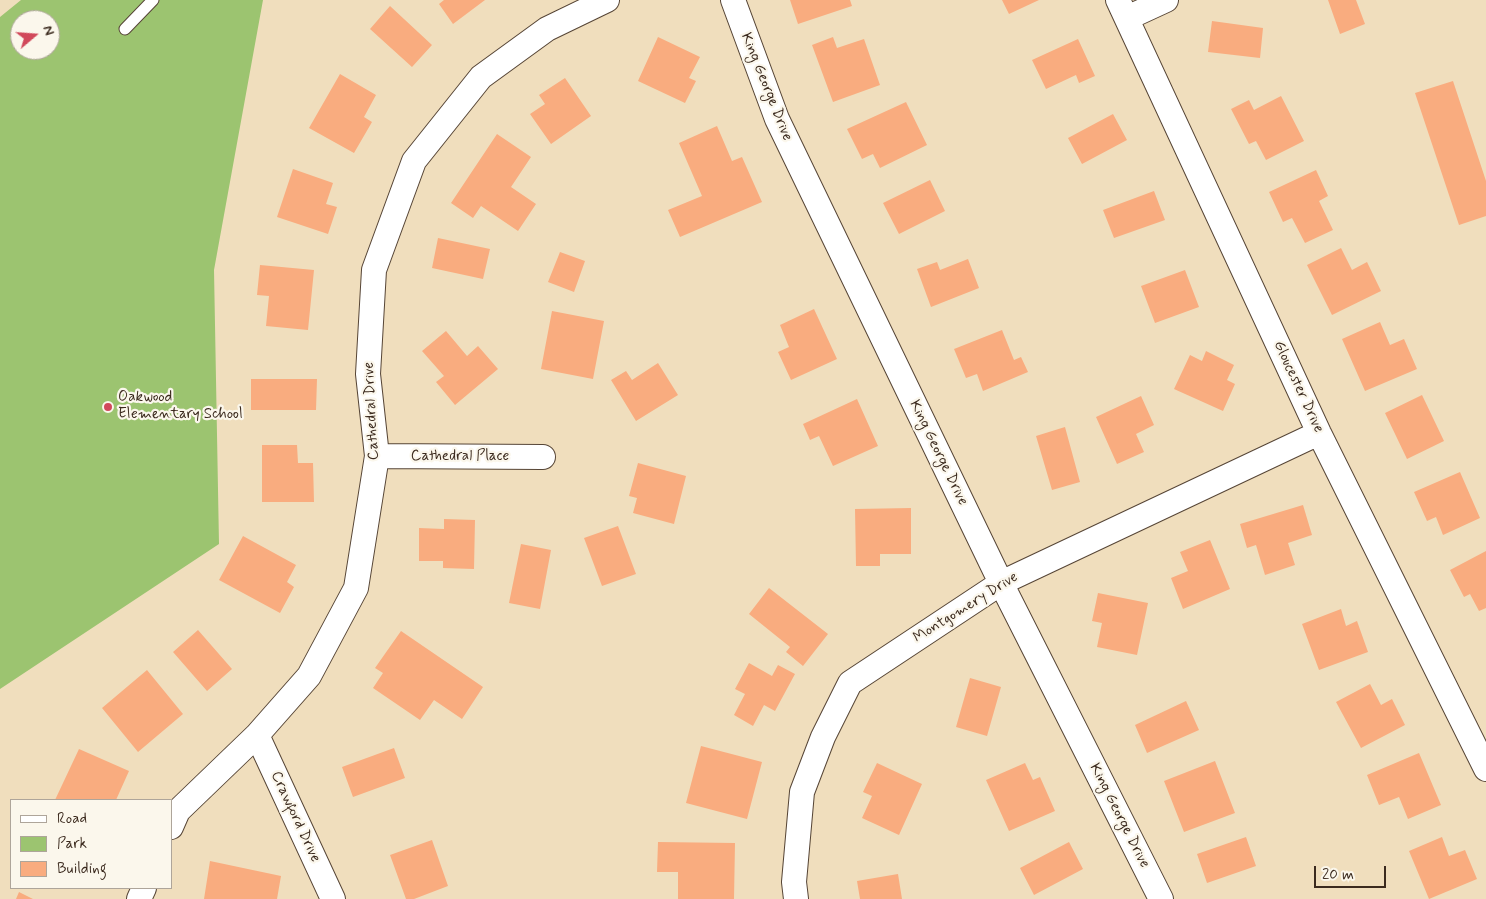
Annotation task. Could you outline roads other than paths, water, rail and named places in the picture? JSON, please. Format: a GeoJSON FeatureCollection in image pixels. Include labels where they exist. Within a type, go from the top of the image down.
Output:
{"type":"FeatureCollection","features":[{"type":"Feature","properties":{"kind":"street","name":"Cathedral Drive"},"geometry":{"type":"LineString","coordinates":[[172,825],[178,811],[257,736],[308,676],[356,588],[377,456],[368,374],[374,270],[414,161],[481,76],[547,28],[607,0]]}},
{"type":"Feature","properties":{"kind":"street","name":"King George Drive"},"geometry":{"type":"LineString","coordinates":[[733,0],[777,119],[1001,583],[1161,899]]}},
{"type":"Feature","properties":{"kind":"street"},"geometry":{"type":"LineString","coordinates":[[1123,9],[1166,0]]}},
{"type":"Feature","properties":{"kind":"street","name":"Gloucester Drive"},"geometry":{"type":"LineString","coordinates":[[1123,9],[1319,433],[1486,769]]}},
{"type":"Feature","properties":{"kind":"street","name":"Montgomery Drive"},"geometry":{"type":"LineString","coordinates":[[796,899],[794,882],[802,792],[823,737],[850,684],[1001,583],[1319,433]]}},
{"type":"Feature","properties":{"kind":"street","name":"Cathedral Place"},"geometry":{"type":"LineString","coordinates":[[377,456],[543,457]]}},
{"type":"Feature","properties":{"kind":"street","name":"Crawford Drive"},"geometry":{"type":"LineString","coordinates":[[257,736],[333,899]]}},
{"type":"Feature","properties":{"kind":"lane"},"geometry":{"type":"LineString","coordinates":[[126,29],[153,0]]}},
{"type":"Feature","properties":{"kind":"place","name":"Oakwood Elementary School"},"geometry":{"type":"Point","coordinates":[108,407]}}]}
